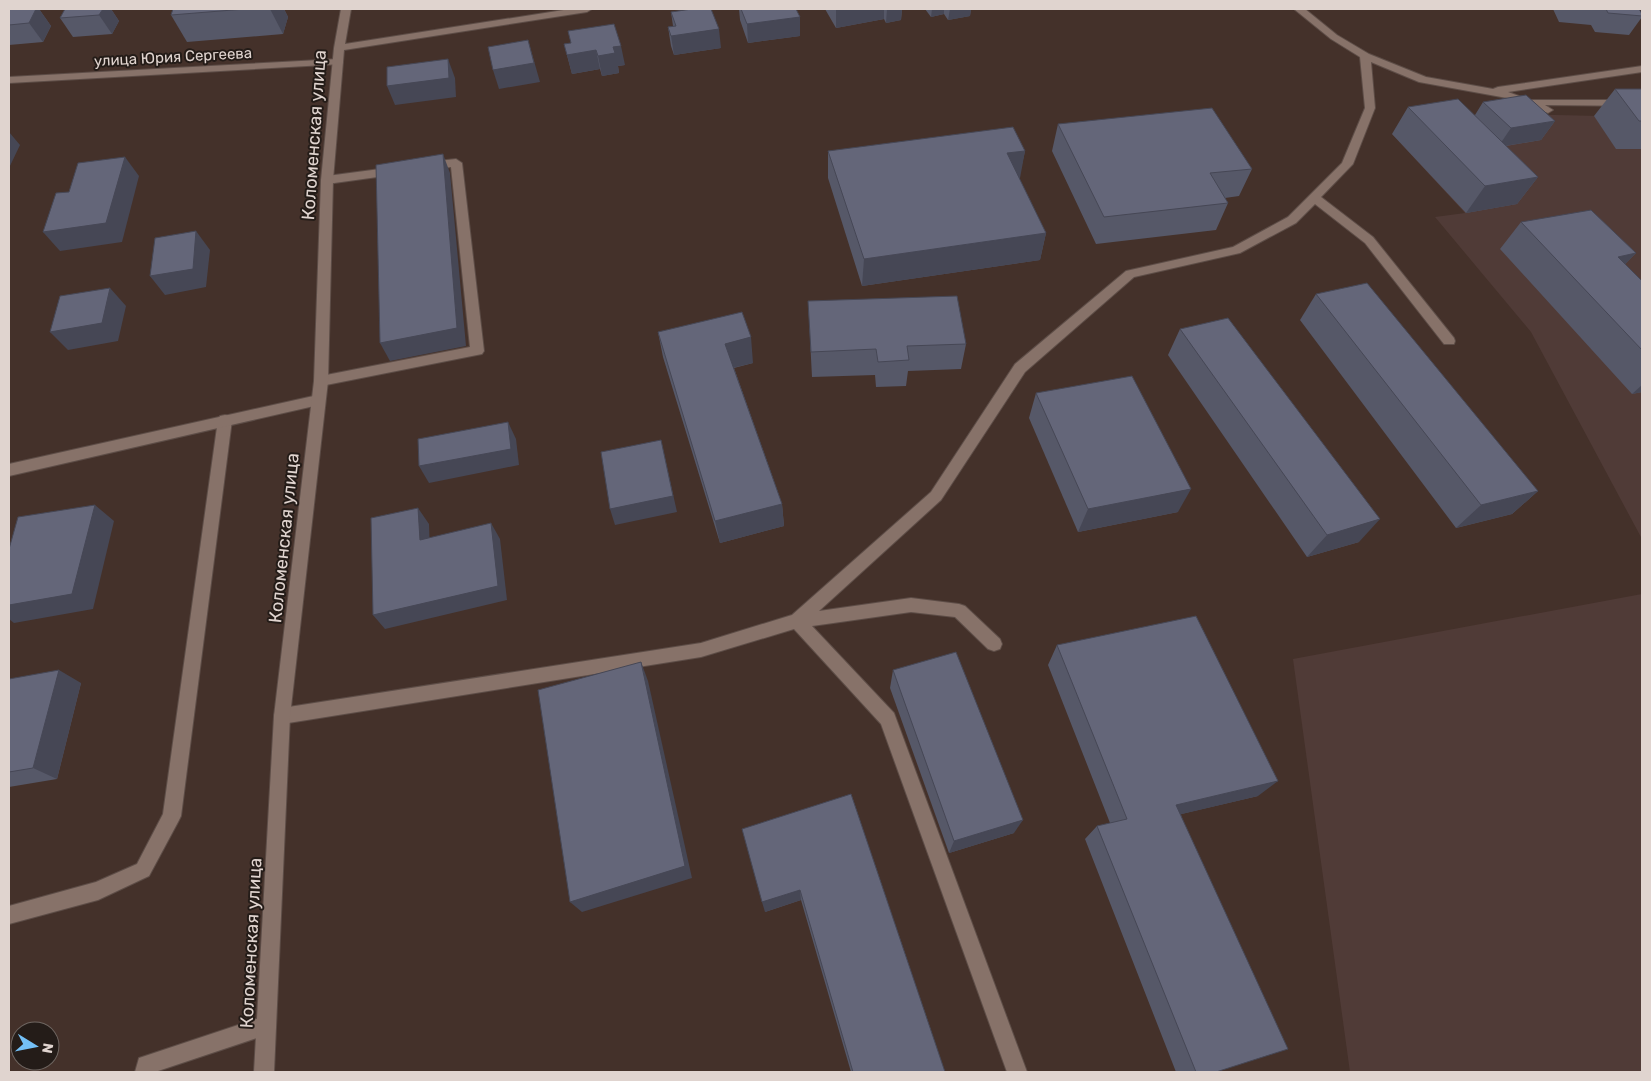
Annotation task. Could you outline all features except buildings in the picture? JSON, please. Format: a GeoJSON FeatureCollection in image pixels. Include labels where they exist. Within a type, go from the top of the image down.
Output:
{"type":"FeatureCollection","features":[{"type":"Feature","properties":{"kind":"street","name":"Коломенская улица"},"geometry":{"type":"LineString","coordinates":[[264,1072],[282,716],[321,381],[327,180],[339,55],[346,9]]}},
{"type":"Feature","properties":{"kind":"street","name":"улица Юрия Сергеева"},"geometry":{"type":"LineString","coordinates":[[9,80],[339,55],[587,9]]}},
{"type":"Feature","properties":{"kind":"street"},"geometry":{"type":"LineString","coordinates":[[1299,9],[1334,37],[1365,56],[1423,80],[1486,91],[1529,102],[1548,110]]}},
{"type":"Feature","properties":{"kind":"street"},"geometry":{"type":"LineString","coordinates":[[797,621],[936,496],[1020,368],[1130,274],[1236,250],[1292,220],[1347,164],[1370,108],[1365,56]]}},
{"type":"Feature","properties":{"kind":"street"},"geometry":{"type":"LineString","coordinates":[[1486,91],[1642,69]]}},
{"type":"Feature","properties":{"kind":"street"},"geometry":{"type":"LineString","coordinates":[[1529,102],[1642,103]]}},
{"type":"Feature","properties":{"kind":"street"},"geometry":{"type":"LineString","coordinates":[[321,381],[477,351],[456,162],[327,180]]}},
{"type":"Feature","properties":{"kind":"street"},"geometry":{"type":"LineString","coordinates":[[1314,197],[1369,240],[1449,341]]}},
{"type":"Feature","properties":{"kind":"street"},"geometry":{"type":"LineString","coordinates":[[9,470],[318,400]]}},
{"type":"Feature","properties":{"kind":"street"},"geometry":{"type":"LineString","coordinates":[[9,915],[98,891],[143,870],[172,816],[224,420]]}},
{"type":"Feature","properties":{"kind":"street"},"geometry":{"type":"LineString","coordinates":[[282,716],[701,650],[797,621],[911,605],[959,612],[994,644]]}},
{"type":"Feature","properties":{"kind":"street"},"geometry":{"type":"LineString","coordinates":[[797,621],[888,719],[1017,1072]]}},
{"type":"Feature","properties":{"kind":"street"},"geometry":{"type":"LineString","coordinates":[[145,1072],[146,1065],[265,1026]]}},
{"type":"Feature","properties":{"kind":"shaded area"},"geometry":{"type":"Polygon","coordinates":[[[1513,114],[1642,117],[1642,539],[1531,332],[1435,217],[1465,213],[1392,134],[1513,114]]]}},
{"type":"Feature","properties":{"kind":"shaded area"},"geometry":{"type":"Polygon","coordinates":[[[1642,594],[1642,1072],[1350,1072],[1293,659],[1642,594]]]}}]}
